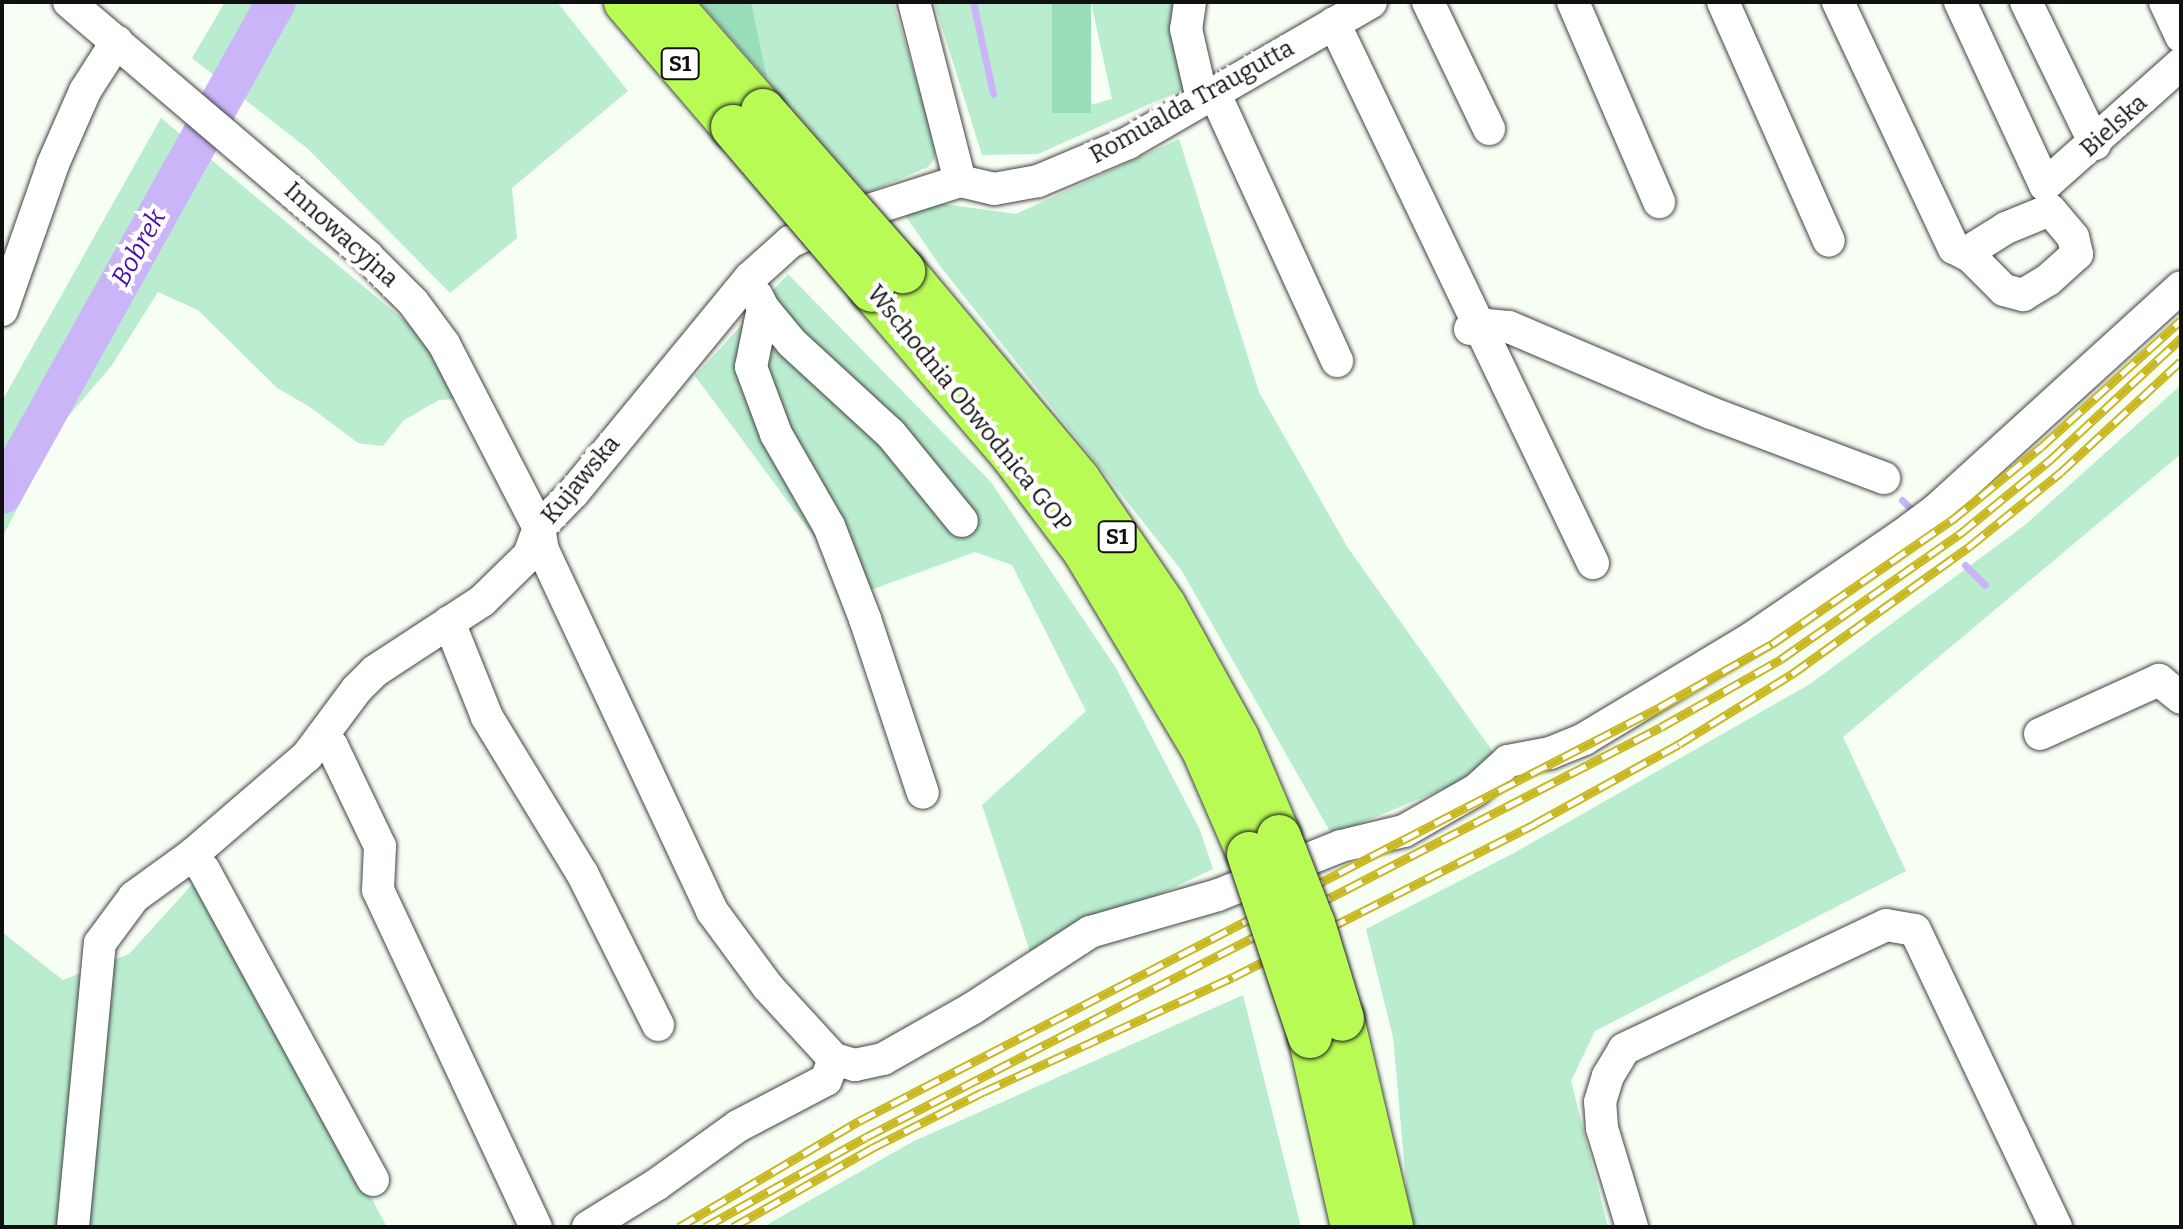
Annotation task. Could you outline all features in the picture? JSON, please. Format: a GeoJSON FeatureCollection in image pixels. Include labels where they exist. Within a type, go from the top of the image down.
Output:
{"type":"FeatureCollection","features":[{"type":"Feature","properties":{"kind":"highway","name":"Wschodnia Obwodnica GOP"},"geometry":{"type":"LineString","coordinates":[[626,2],[748,119],[887,281],[1085,551],[1264,846],[1391,1227]]}},
{"type":"Feature","properties":{"kind":"highway","name":"Wschodnia Obwodnica GOP"},"geometry":{"type":"LineString","coordinates":[[668,2],[748,119]]}},
{"type":"Feature","properties":{"kind":"highway","name":"Wschodnia Obwodnica GOP"},"geometry":{"type":"LineString","coordinates":[[1326,1027],[1353,1227]]}},
{"type":"Feature","properties":{"kind":"street","name":"Innowacyjna"},"geometry":{"type":"LineString","coordinates":[[69,2],[367,256],[413,302],[444,344],[539,528],[543,550],[712,911],[768,987],[834,1059]]}},
{"type":"Feature","properties":{"kind":"street"},"geometry":{"type":"LineString","coordinates":[[914,2],[960,181]]}},
{"type":"Feature","properties":{"kind":"street"},"geometry":{"type":"LineString","coordinates":[[1190,2],[1186,29],[1208,96],[1337,361]]}},
{"type":"Feature","properties":{"kind":"street","name":"Romualda Traugutta"},"geometry":{"type":"LineString","coordinates":[[960,181],[994,189],[1038,181],[1128,143],[1371,2]]}},
{"type":"Feature","properties":{"kind":"street"},"geometry":{"type":"LineString","coordinates":[[1428,2],[1489,129]]}},
{"type":"Feature","properties":{"kind":"street"},"geometry":{"type":"LineString","coordinates":[[1573,2],[1659,202]]}},
{"type":"Feature","properties":{"kind":"street"},"geometry":{"type":"LineString","coordinates":[[1723,2],[1829,241]]}},
{"type":"Feature","properties":{"kind":"street"},"geometry":{"type":"LineString","coordinates":[[1838,2],[1954,248],[1970,256]]}},
{"type":"Feature","properties":{"kind":"street","name":"Bielska"},"geometry":{"type":"LineString","coordinates":[[1960,2],[2045,185],[2095,144],[2181,64]]}},
{"type":"Feature","properties":{"kind":"street"},"geometry":{"type":"LineString","coordinates":[[2026,2],[2095,144]]}},
{"type":"Feature","properties":{"kind":"street"},"geometry":{"type":"LineString","coordinates":[[2165,2],[2181,36]]}},
{"type":"Feature","properties":{"kind":"street"},"geometry":{"type":"LineString","coordinates":[[1334,23],[1474,326],[1593,563]]}},
{"type":"Feature","properties":{"kind":"street"},"geometry":{"type":"LineString","coordinates":[[2,310],[66,135],[85,91],[117,41]]}},
{"type":"Feature","properties":{"kind":"street","name":"Kujawska"},"geometry":{"type":"LineString","coordinates":[[73,1227],[100,943],[134,897],[192,855],[307,756],[357,689],[375,671],[482,601],[529,555],[539,528],[574,492],[750,278],[790,242],[818,229],[960,181]]}},
{"type":"Feature","properties":{"kind":"street"},"geometry":{"type":"LineString","coordinates":[[750,278],[763,308],[792,343],[891,434],[962,521]]}},
{"type":"Feature","properties":{"kind":"street"},"geometry":{"type":"LineString","coordinates":[[588,1227],[656,1185],[738,1126],[826,1080],[834,1059],[855,1065],[883,1059],[973,1008],[1090,932],[1120,926],[1218,895],[1341,846],[1404,831],[1476,790],[1508,761],[1550,753],[1584,739],[1752,638],[1936,510],[2181,287]]}},
{"type":"Feature","properties":{"kind":"street"},"geometry":{"type":"LineString","coordinates":[[763,308],[751,367],[776,434],[829,526],[865,619],[923,793]]}},
{"type":"Feature","properties":{"kind":"street"},"geometry":{"type":"LineString","coordinates":[[1474,326],[1509,327],[1711,413],[1884,478]]}},
{"type":"Feature","properties":{"kind":"street"},"geometry":{"type":"LineString","coordinates":[[449,622],[487,717],[582,873],[658,1025]]}},
{"type":"Feature","properties":{"kind":"street"},"geometry":{"type":"LineString","coordinates":[[2040,734],[2159,680],[2181,698]]}},
{"type":"Feature","properties":{"kind":"street"},"geometry":{"type":"LineString","coordinates":[[322,736],[332,746],[380,846],[378,890],[536,1227]]}},
{"type":"Feature","properties":{"kind":"street"},"geometry":{"type":"LineString","coordinates":[[192,855],[204,870],[373,1180]]}},
{"type":"Feature","properties":{"kind":"street"},"geometry":{"type":"LineString","coordinates":[[1632,1227],[1602,1128],[1600,1102],[1608,1076],[1624,1049],[1886,925],[1915,930],[2056,1227]]}},
{"type":"Feature","properties":{"kind":"green space"},"geometry":{"type":"Polygon","coordinates":[[[225,2],[557,2],[628,91],[512,188],[517,238],[450,293],[308,149],[192,58],[225,2]]]}},
{"type":"Feature","properties":{"kind":"green space"},"geometry":{"type":"Polygon","coordinates":[[[700,2],[893,2],[935,143],[935,158],[928,167],[867,193],[700,2]]]}},
{"type":"Feature","properties":{"kind":"green space"},"geometry":{"type":"Polygon","coordinates":[[[700,2],[751,2],[767,79],[700,2]]]}},
{"type":"Feature","properties":{"kind":"green space"},"geometry":{"type":"Polygon","coordinates":[[[934,2],[1052,2],[1076,109],[1112,99],[1091,2],[1180,2],[1192,85],[1038,154],[982,155],[934,2]]]}},
{"type":"Feature","properties":{"kind":"green space"},"geometry":{"type":"Polygon","coordinates":[[[1052,2],[1091,2],[1091,113],[1052,113],[1052,2]]]}},
{"type":"Feature","properties":{"kind":"green space"},"geometry":{"type":"Polygon","coordinates":[[[161,118],[422,335],[458,399],[439,400],[404,420],[383,446],[358,443],[310,407],[277,388],[198,310],[158,292],[112,365],[61,425],[5,532],[2,546],[2,401],[161,118]]]}},
{"type":"Feature","properties":{"kind":"green space"},"geometry":{"type":"Polygon","coordinates":[[[1179,139],[1259,392],[1348,548],[1496,756],[1477,775],[1332,835],[1182,571],[940,266],[905,215],[930,202],[1016,214],[1179,139]]]}},
{"type":"Feature","properties":{"kind":"green space"},"geometry":{"type":"Polygon","coordinates":[[[788,274],[991,482],[1116,668],[1200,830],[1213,869],[1031,955],[982,805],[1086,711],[1012,565],[975,552],[857,595],[695,376],[788,274]]]}},
{"type":"Feature","properties":{"kind":"green space"},"geometry":{"type":"Polygon","coordinates":[[[2181,385],[2181,454],[1843,737],[1906,871],[1595,1031],[1571,1081],[1608,1227],[1410,1227],[1393,1037],[1366,929],[1512,854],[1810,684],[2025,525],[2181,385]]]}},
{"type":"Feature","properties":{"kind":"green space"},"geometry":{"type":"Polygon","coordinates":[[[198,878],[387,1227],[2,1227],[2,932],[63,980],[129,954],[198,878]]]}},
{"type":"Feature","properties":{"kind":"green space"},"geometry":{"type":"Polygon","coordinates":[[[1243,995],[1301,1227],[763,1227],[912,1142],[1243,995]]]}},
{"type":"Feature","properties":{"kind":"waterway","name":"Bobrek"},"geometry":{"type":"LineString","coordinates":[[2,494],[276,2]]}},
{"type":"Feature","properties":{"kind":"waterway"},"geometry":{"type":"LineString","coordinates":[[973,2],[993,94]]}},
{"type":"Feature","properties":{"kind":"waterway"},"geometry":{"type":"LineString","coordinates":[[1902,500],[1913,511]]}},
{"type":"Feature","properties":{"kind":"waterway"},"geometry":{"type":"LineString","coordinates":[[1965,565],[1985,585]]}},
{"type":"Feature","properties":{"kind":"railway"},"geometry":{"type":"LineString","coordinates":[[679,1227],[859,1121],[1660,707],[1772,644],[1952,520],[2041,447],[2181,320]]}},
{"type":"Feature","properties":{"kind":"railway"},"geometry":{"type":"LineString","coordinates":[[705,1227],[866,1137],[1661,727],[1781,659],[1961,533],[2051,459],[2181,338]]}},
{"type":"Feature","properties":{"kind":"railway"},"geometry":{"type":"LineString","coordinates":[[733,1227],[872,1148],[983,1092],[1233,977],[1536,823],[1679,744],[1792,674],[1970,546],[2061,472],[2181,361]]}}]}
